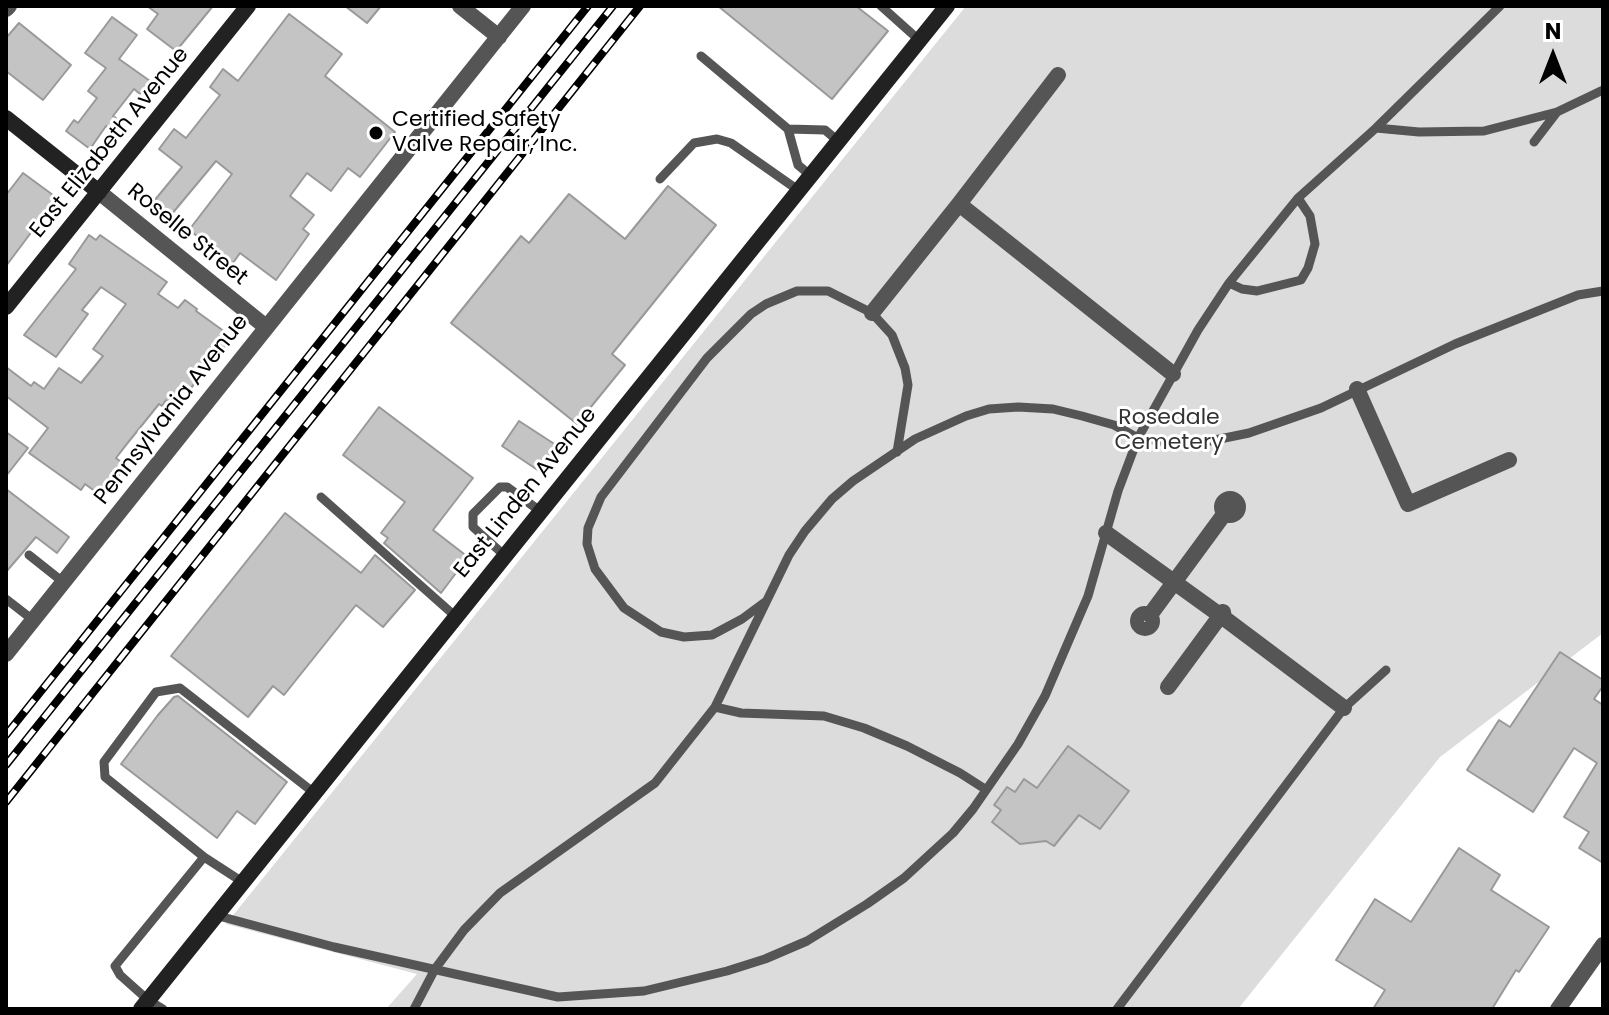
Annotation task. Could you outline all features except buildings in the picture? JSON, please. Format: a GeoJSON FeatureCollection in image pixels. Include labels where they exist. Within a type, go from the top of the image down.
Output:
{"type":"FeatureCollection","features":[{"type":"Feature","properties":{"kind":"street","name":"East Elizabeth Avenue"},"geometry":{"type":"LineString","coordinates":[[6,307],[248,6]]}},
{"type":"Feature","properties":{"kind":"street"},"geometry":{"type":"LineString","coordinates":[[460,6],[499,37]]}},
{"type":"Feature","properties":{"kind":"street","name":"Pennsylvania Avenue"},"geometry":{"type":"LineString","coordinates":[[6,654],[523,6]]}},
{"type":"Feature","properties":{"kind":"street","name":"East Linden Avenue"},"geometry":{"type":"LineString","coordinates":[[144,1005],[947,6]]}},
{"type":"Feature","properties":{"kind":"street"},"geometry":{"type":"LineString","coordinates":[[872,313],[1058,75]]}},
{"type":"Feature","properties":{"kind":"street","name":"Roselle Street"},"geometry":{"type":"LineString","coordinates":[[6,118],[266,327]]}},
{"type":"Feature","properties":{"kind":"street"},"geometry":{"type":"LineString","coordinates":[[959,204],[1173,374]]}},
{"type":"Feature","properties":{"kind":"street"},"geometry":{"type":"LineString","coordinates":[[1357,389],[1408,504],[1509,460]]}},
{"type":"Feature","properties":{"kind":"street"},"geometry":{"type":"LineString","coordinates":[[1150,615],[1225,513]]}},
{"type":"Feature","properties":{"kind":"street"},"geometry":{"type":"LineString","coordinates":[[1106,533],[1344,708]]}},
{"type":"Feature","properties":{"kind":"street"},"geometry":{"type":"LineString","coordinates":[[1168,687],[1220,617]]}},
{"type":"Feature","properties":{"kind":"street"},"geometry":{"type":"LineString","coordinates":[[1558,1009],[1603,945]]}},
{"type":"Feature","properties":{"kind":"lane"},"geometry":{"type":"LineString","coordinates":[[881,6],[919,40]]}},
{"type":"Feature","properties":{"kind":"lane"},"geometry":{"type":"LineString","coordinates":[[215,915],[334,947],[558,997],[630,993],[687,983],[765,959],[807,941],[904,878],[953,833],[973,809],[1018,744],[1045,696],[1088,596],[1118,491],[1138,438],[1229,283],[1298,198],[1376,128],[1500,6]]}},
{"type":"Feature","properties":{"kind":"lane"},"geometry":{"type":"LineString","coordinates":[[701,56],[788,129],[798,165],[810,175]]}},
{"type":"Feature","properties":{"kind":"lane"},"geometry":{"type":"LineString","coordinates":[[1376,128],[1419,132],[1484,131],[1557,112],[1603,90]]}},
{"type":"Feature","properties":{"kind":"lane"},"geometry":{"type":"LineString","coordinates":[[1534,142],[1557,112]]}},
{"type":"Feature","properties":{"kind":"lane"},"geometry":{"type":"LineString","coordinates":[[788,129],[825,130],[838,141]]}},
{"type":"Feature","properties":{"kind":"lane"},"geometry":{"type":"LineString","coordinates":[[660,179],[694,143],[717,139],[731,143],[798,190]]}},
{"type":"Feature","properties":{"kind":"lane"},"geometry":{"type":"LineString","coordinates":[[1229,283],[1257,291],[1301,280],[1315,244],[1310,216],[1298,198]]}},
{"type":"Feature","properties":{"kind":"lane"},"geometry":{"type":"LineString","coordinates":[[766,602],[712,635],[684,637],[661,632],[624,608],[595,569],[587,544],[588,528],[601,497],[707,358],[751,314],[766,304],[797,291],[828,291],[872,313],[892,335],[908,385],[897,452]]}},
{"type":"Feature","properties":{"kind":"lane"},"geometry":{"type":"LineString","coordinates":[[414,1009],[435,969],[464,930],[500,893],[655,783],[715,707],[789,555],[832,499],[915,439],[966,416],[989,409],[1018,407],[1053,409],[1114,425],[1138,438],[1167,442],[1210,441],[1249,433],[1321,408],[1455,344],[1578,295],[1603,291]]}},
{"type":"Feature","properties":{"kind":"lane"},"geometry":{"type":"LineString","coordinates":[[504,555],[473,527],[473,514],[500,487],[507,487],[540,511]]}},
{"type":"Feature","properties":{"kind":"lane"},"geometry":{"type":"LineString","coordinates":[[321,497],[455,616]]}},
{"type":"Feature","properties":{"kind":"lane"},"geometry":{"type":"LineString","coordinates":[[29,555],[63,582]]}},
{"type":"Feature","properties":{"kind":"lane"},"geometry":{"type":"LineString","coordinates":[[6,599],[33,620]]}},
{"type":"Feature","properties":{"kind":"lane"},"geometry":{"type":"LineString","coordinates":[[1117,1009],[1344,708],[1386,670]]}},
{"type":"Feature","properties":{"kind":"lane"},"geometry":{"type":"LineString","coordinates":[[241,881],[204,857],[105,777],[104,762],[156,692],[180,688],[313,792]]}},
{"type":"Feature","properties":{"kind":"lane"},"geometry":{"type":"LineString","coordinates":[[715,707],[741,713],[824,716],[851,724],[907,746],[985,789]]}},
{"type":"Feature","properties":{"kind":"lane"},"geometry":{"type":"LineString","coordinates":[[163,1009],[144,1005],[115,966],[204,857]]}},
{"type":"Feature","properties":{"kind":"lane"},"geometry":{"type":"LineString","coordinates":[[558,997],[564,1009]]}},
{"type":"Feature","properties":{"kind":"green space","name":"Rosedale Cemetery"},"geometry":{"type":"Polygon","coordinates":[[[966,6],[1603,6],[1603,633],[1440,757],[1238,1009],[386,1009],[417,974],[226,924],[966,6]]]}},
{"type":"Feature","properties":{"kind":"railway"},"geometry":{"type":"LineString","coordinates":[[6,735],[588,6]]}},
{"type":"Feature","properties":{"kind":"railway"},"geometry":{"type":"LineString","coordinates":[[6,765],[613,6]]}},
{"type":"Feature","properties":{"kind":"railway"},"geometry":{"type":"LineString","coordinates":[[6,802],[640,6]]}},
{"type":"Feature","properties":{"kind":"place","name":"Certified Safety Valve Repair, Inc."},"geometry":{"type":"Point","coordinates":[376,133]}}]}
